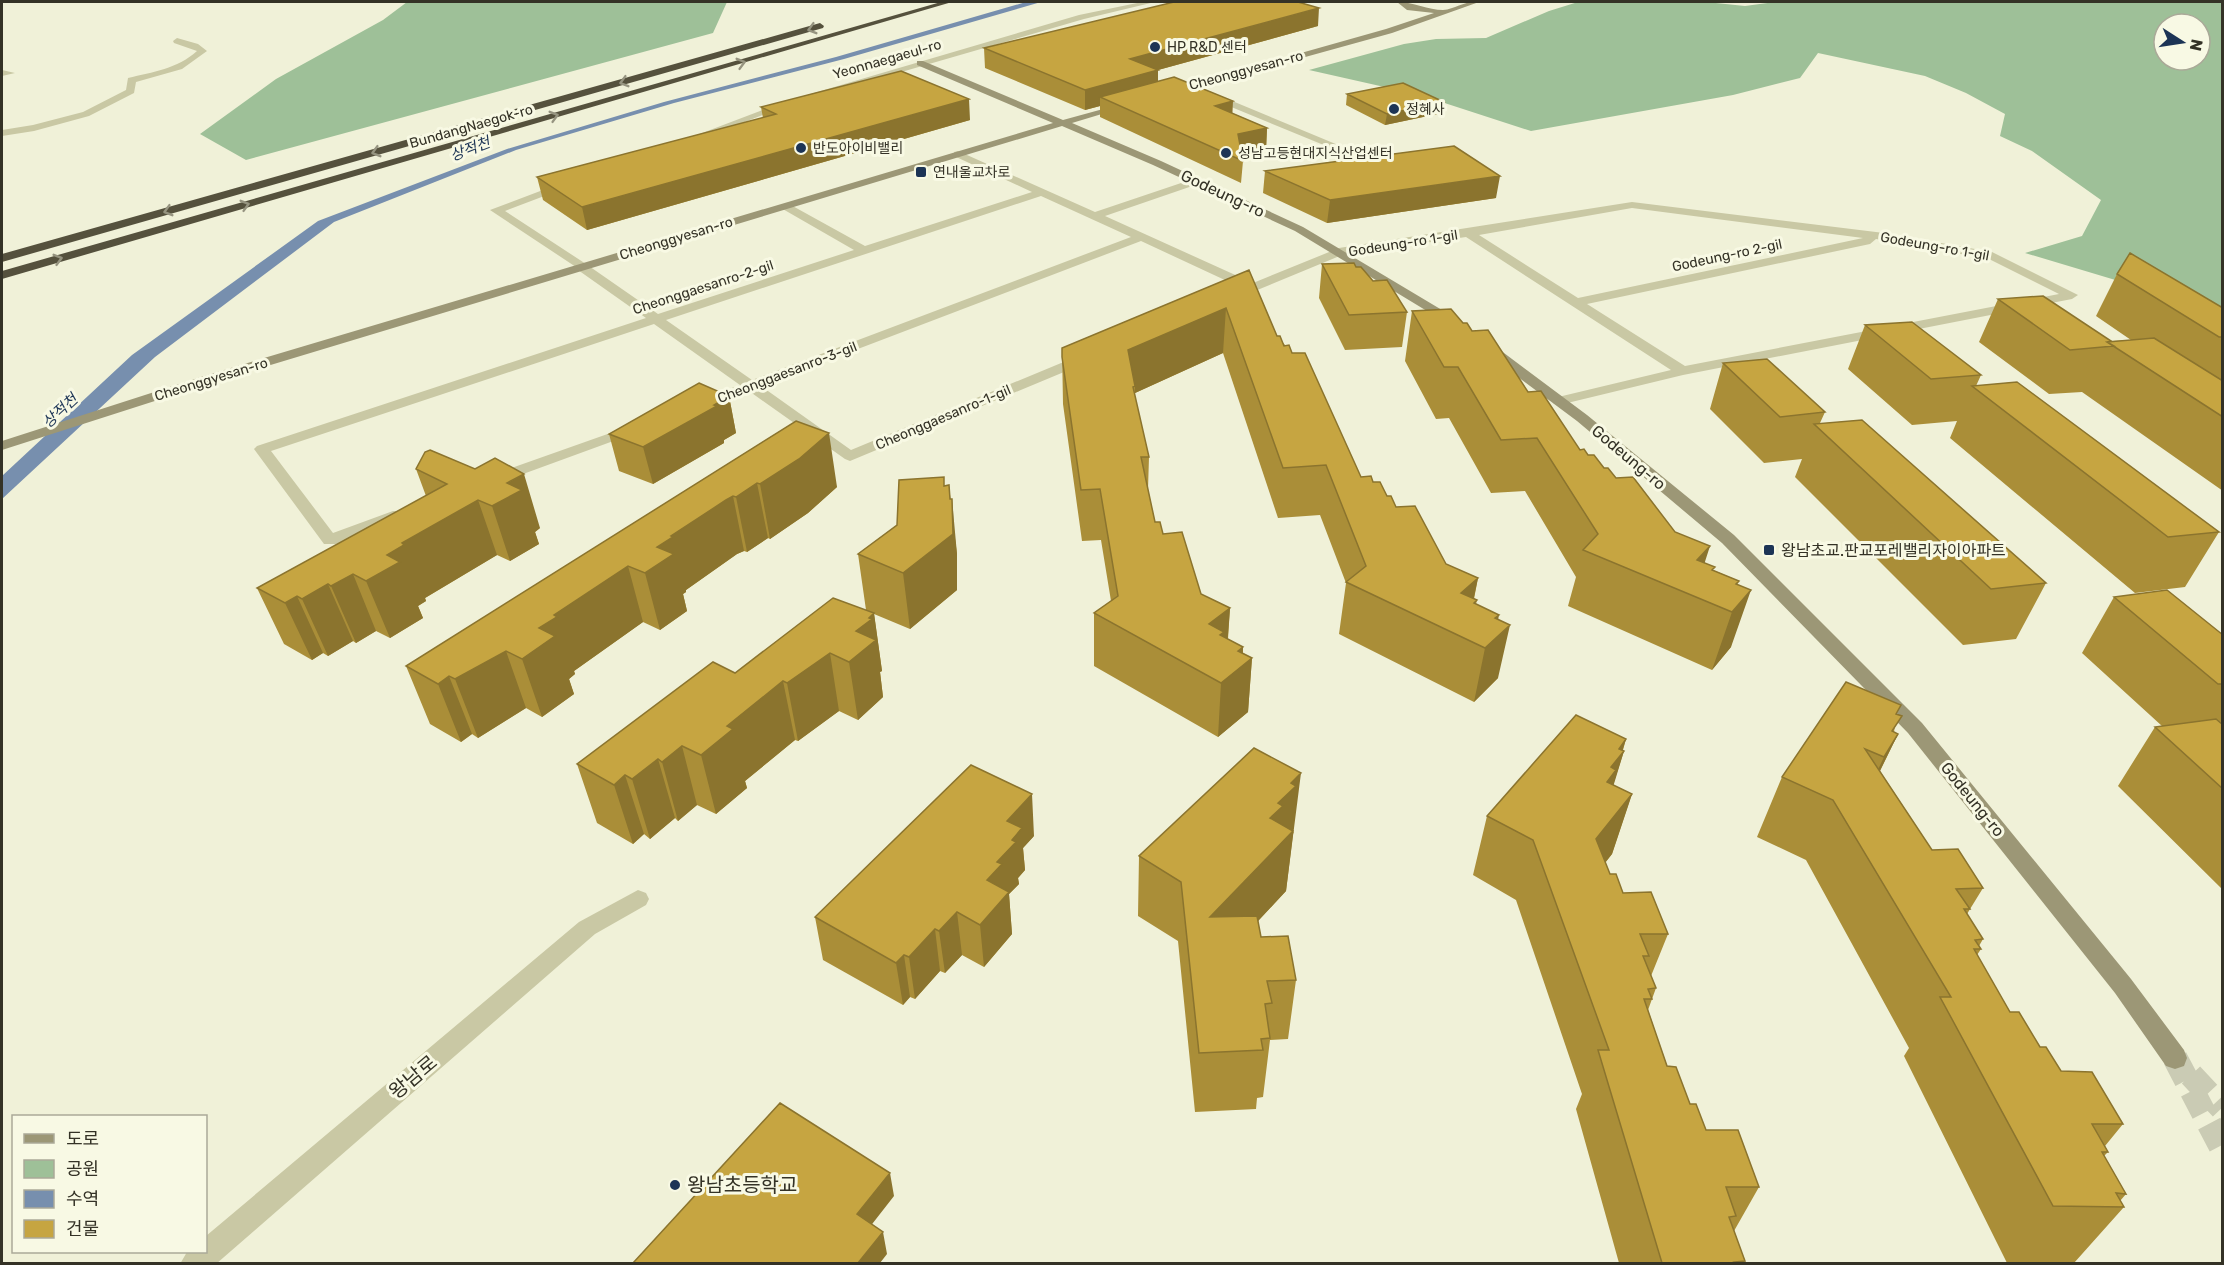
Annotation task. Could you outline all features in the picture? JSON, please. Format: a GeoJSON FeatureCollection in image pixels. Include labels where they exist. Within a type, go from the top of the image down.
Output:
{"type":"FeatureCollection","features":[{"type":"Feature","properties":{"kind":"highway","name":"BundangNaegok-ro"},"geometry":{"type":"LineString","coordinates":[[2,275],[948,2]]}},
{"type":"Feature","properties":{"kind":"highway","name":"BundangNaegok-ro"},"geometry":{"type":"LineString","coordinates":[[2,258],[830,24]]}},
{"type":"Feature","properties":{"kind":"main road","name":"Cheonggyesan-ro"},"geometry":{"type":"LineString","coordinates":[[1155,96],[1354,40],[1474,2]]}},
{"type":"Feature","properties":{"kind":"main road"},"geometry":{"type":"LineString","coordinates":[[1402,6],[1427,11],[1456,6]]}},
{"type":"Feature","properties":{"kind":"main road","name":"Cheonggyesan-ro"},"geometry":{"type":"LineString","coordinates":[[1354,40],[1395,18]]}},
{"type":"Feature","properties":{"kind":"main road","name":"Godeung-ro"},"geometry":{"type":"LineString","coordinates":[[920,63],[1063,122],[1299,229],[1448,317],[1559,401],[1728,539],[1915,728],[2123,986],[2175,1058]]}},
{"type":"Feature","properties":{"kind":"main road","name":"Cheonggyesan-ro"},"geometry":{"type":"LineString","coordinates":[[2,446],[209,379],[1132,103]]}},
{"type":"Feature","properties":{"kind":"street","name":"Yeonnaegaeul-ro"},"geometry":{"type":"LineString","coordinates":[[802,98],[1082,17],[1151,2]]}},
{"type":"Feature","properties":{"kind":"street"},"geometry":{"type":"LineString","coordinates":[[2,133],[34,128],[86,114],[131,91],[131,80],[156,76],[187,63],[203,51],[177,41]]}},
{"type":"Feature","properties":{"kind":"street"},"geometry":{"type":"LineString","coordinates":[[1189,86],[1374,162]]}},
{"type":"Feature","properties":{"kind":"street"},"geometry":{"type":"LineString","coordinates":[[685,141],[792,102]]}},
{"type":"Feature","properties":{"kind":"street"},"geometry":{"type":"LineString","coordinates":[[958,154],[1253,288]]}},
{"type":"Feature","properties":{"kind":"street"},"geometry":{"type":"LineString","coordinates":[[574,182],[496,210],[582,267]]}},
{"type":"Feature","properties":{"kind":"street"},"geometry":{"type":"LineString","coordinates":[[1094,216],[1197,182]]}},
{"type":"Feature","properties":{"kind":"street","name":"Cheonggaesanro-2-gil"},"geometry":{"type":"LineString","coordinates":[[407,511],[330,540],[262,449],[1042,192]]}},
{"type":"Feature","properties":{"kind":"street","name":"Godeung-ro 1-gil"},"geometry":{"type":"LineString","coordinates":[[1339,252],[1632,205],[1884,237],[1992,256],[2072,295],[1683,371],[1559,401]]}},
{"type":"Feature","properties":{"kind":"street"},"geometry":{"type":"LineString","coordinates":[[785,206],[863,250]]}},
{"type":"Feature","properties":{"kind":"street","name":"Godeung-ro 1-gil"},"geometry":{"type":"LineString","coordinates":[[1468,233],[1683,371]]}},
{"type":"Feature","properties":{"kind":"street","name":"Cheonggaesanro-3-gil"},"geometry":{"type":"LineString","coordinates":[[695,406],[1141,237]]}},
{"type":"Feature","properties":{"kind":"street","name":"Godeung-ro 2-gil"},"geometry":{"type":"LineString","coordinates":[[1576,302],[1884,237]]}},
{"type":"Feature","properties":{"kind":"street"},"geometry":{"type":"LineString","coordinates":[[1220,302],[1339,252]]}},
{"type":"Feature","properties":{"kind":"street","name":"Cheonggaesanro-1-gil"},"geometry":{"type":"LineString","coordinates":[[582,267],[850,456],[1101,352]]}},
{"type":"Feature","properties":{"kind":"street"},"geometry":{"type":"LineString","coordinates":[[485,483],[651,422]]}},
{"type":"Feature","properties":{"kind":"street","name":"왕남로"},"geometry":{"type":"LineString","coordinates":[[207,1252],[587,928],[638,899]]}},
{"type":"Feature","properties":{"kind":"street","name":"왕남로"},"geometry":{"type":"LineString","coordinates":[[194,1263],[206,1253]]}},
{"type":"Feature","properties":{"kind":"green space"},"geometry":{"type":"Polygon","coordinates":[[[407,2],[727,2],[713,33],[246,160],[200,134],[276,79],[383,20],[407,2]]]}},
{"type":"Feature","properties":{"kind":"green space"},"geometry":{"type":"Polygon","coordinates":[[[1578,2],[1706,2],[1745,6],[1775,2],[2222,2],[2222,312],[2025,253],[2082,236],[2101,200],[2032,151],[2000,136],[2005,114],[1966,93],[1925,76],[1818,53],[1800,78],[1733,95],[1531,131],[1420,95],[1309,70],[1404,44],[1436,39],[1486,38],[1549,11],[1578,2]]]}},
{"type":"Feature","properties":{"kind":"water"},"geometry":{"type":"Polygon","coordinates":[[[1026,2],[1041,2],[844,59],[674,103],[516,150],[334,222],[155,357],[2,499],[2,476],[132,355],[318,221],[507,149],[664,102],[836,57],[1026,2]]]}},
{"type":"Feature","properties":{"kind":"building","name":"HP R&D 센터"},"geometry":{"type":"Polygon","coordinates":[[[1174,2],[1298,2],[1319,8],[1130,59],[1158,70],[1085,90],[984,48],[1174,2]]]}},
{"type":"Feature","properties":{"kind":"building"},"geometry":{"type":"Polygon","coordinates":[[[901,71],[969,99],[582,207],[537,177],[776,114],[761,107],[901,71]]]}},
{"type":"Feature","properties":{"kind":"building"},"geometry":{"type":"Polygon","coordinates":[[[1174,77],[1233,101],[1215,106],[1267,128],[1238,134],[1243,161],[1100,97],[1174,77]]]}},
{"type":"Feature","properties":{"kind":"building"},"geometry":{"type":"Polygon","coordinates":[[[1403,83],[1444,102],[1387,114],[1347,94],[1403,83]]]}},
{"type":"Feature","properties":{"kind":"building"},"geometry":{"type":"Polygon","coordinates":[[[1454,146],[1500,176],[1330,200],[1265,171],[1454,146]]]}},
{"type":"Feature","properties":{"kind":"building"},"geometry":{"type":"Polygon","coordinates":[[[2130,253],[2223,308],[2223,337],[2219,337],[2117,274],[2130,253]]]}},
{"type":"Feature","properties":{"kind":"building"},"geometry":{"type":"Polygon","coordinates":[[[1354,263],[1356,267],[1361,267],[1373,281],[1387,280],[1407,312],[1349,315],[1322,264],[1354,263]]]}},
{"type":"Feature","properties":{"kind":"building"},"geometry":{"type":"Polygon","coordinates":[[[1249,270],[1277,336],[1280,336],[1284,346],[1289,345],[1292,353],[1305,353],[1361,477],[1371,476],[1373,482],[1380,482],[1396,507],[1415,506],[1446,564],[1478,578],[1461,593],[1477,600],[1474,603],[1499,615],[1495,618],[1510,625],[1485,648],[1346,582],[1366,566],[1326,465],[1283,468],[1226,308],[1128,350],[1135,386],[1133,387],[1149,457],[1141,457],[1155,522],[1160,522],[1163,534],[1182,532],[1201,594],[1230,608],[1209,624],[1224,632],[1220,635],[1243,647],[1238,651],[1252,658],[1221,683],[1094,613],[1118,596],[1100,489],[1081,490],[1062,348],[1249,270]]]}},
{"type":"Feature","properties":{"kind":"building"},"geometry":{"type":"Polygon","coordinates":[[[2043,296],[2111,341],[2107,342],[2114,346],[2070,350],[1998,299],[2043,296]]]}},
{"type":"Feature","properties":{"kind":"building"},"geometry":{"type":"Polygon","coordinates":[[[1451,309],[1463,323],[1467,323],[1472,331],[1488,330],[1528,392],[1541,391],[1580,450],[1584,449],[1588,455],[1594,455],[1616,478],[1633,477],[1675,532],[1710,546],[1697,560],[1715,567],[1712,570],[1739,581],[1736,584],[1751,590],[1732,612],[1583,550],[1598,534],[1537,438],[1501,440],[1458,367],[1444,367],[1412,311],[1451,309]]]}},
{"type":"Feature","properties":{"kind":"building"},"geometry":{"type":"Polygon","coordinates":[[[1912,322],[1981,375],[1931,379],[1865,325],[1912,322]]]}},
{"type":"Feature","properties":{"kind":"building"},"geometry":{"type":"Polygon","coordinates":[[[2154,338],[2223,381],[2223,417],[2107,342],[2154,338]]]}},
{"type":"Feature","properties":{"kind":"building"},"geometry":{"type":"Polygon","coordinates":[[[1767,359],[1825,412],[1780,417],[1723,363],[1767,359]]]}},
{"type":"Feature","properties":{"kind":"building"},"geometry":{"type":"Polygon","coordinates":[[[2017,382],[2219,532],[2168,537],[1972,386],[2017,382]]]}},
{"type":"Feature","properties":{"kind":"building"},"geometry":{"type":"Polygon","coordinates":[[[699,383],[729,396],[714,405],[717,406],[643,447],[609,434],[699,383]]]}},
{"type":"Feature","properties":{"kind":"building"},"geometry":{"type":"Polygon","coordinates":[[[1862,420],[2046,583],[1991,589],[1814,424],[1862,420]]]}},
{"type":"Feature","properties":{"kind":"building"},"geometry":{"type":"Polygon","coordinates":[[[796,421],[829,433],[799,459],[760,484],[757,483],[736,497],[733,496],[726,500],[657,547],[674,554],[645,573],[628,566],[554,615],[557,617],[539,628],[555,636],[522,659],[506,651],[455,679],[449,676],[438,684],[406,666],[796,421]]]}},
{"type":"Feature","properties":{"kind":"building"},"geometry":{"type":"Polygon","coordinates":[[[430,450],[475,469],[495,458],[524,474],[507,483],[522,490],[492,506],[478,500],[402,543],[404,545],[387,555],[400,562],[366,581],[353,574],[331,586],[328,584],[302,599],[297,596],[285,603],[257,588],[447,484],[416,469],[425,452],[430,450]]]}},
{"type":"Feature","properties":{"kind":"building"},"geometry":{"type":"Polygon","coordinates":[[[944,477],[944,486],[949,485],[950,499],[952,499],[953,534],[903,573],[858,554],[897,525],[899,480],[944,477]]]}},
{"type":"Feature","properties":{"kind":"building"},"geometry":{"type":"Polygon","coordinates":[[[2167,590],[2223,635],[2223,684],[2218,684],[2114,597],[2167,590]]]}},
{"type":"Feature","properties":{"kind":"building"},"geometry":{"type":"Polygon","coordinates":[[[833,598],[874,613],[869,618],[872,619],[856,631],[876,640],[849,662],[830,653],[787,683],[783,681],[727,726],[733,729],[701,755],[682,746],[662,762],[658,759],[632,779],[625,775],[614,785],[577,764],[713,662],[735,673],[833,598]]]}},
{"type":"Feature","properties":{"kind":"building"},"geometry":{"type":"Polygon","coordinates":[[[1846,682],[1901,705],[1896,714],[1902,716],[1892,731],[1898,734],[1884,757],[1865,749],[1932,850],[1958,849],[1983,888],[1956,889],[1970,909],[1964,909],[1983,939],[1975,940],[1981,949],[1974,949],[2010,1012],[2019,1012],[2040,1047],[2046,1047],[2061,1071],[2092,1072],[2123,1124],[2092,1124],[2108,1152],[2102,1152],[2126,1194],[2116,1193],[2124,1207],[2053,1206],[1940,997],[1951,997],[1833,800],[1782,777],[1846,682]]]}},
{"type":"Feature","properties":{"kind":"building"},"geometry":{"type":"Polygon","coordinates":[[[1576,715],[1626,739],[1619,749],[1624,751],[1611,767],[1616,770],[1607,782],[1632,794],[1596,839],[1610,874],[1616,874],[1623,893],[1651,892],[1668,934],[1640,934],[1649,956],[1643,956],[1656,988],[1648,989],[1652,999],[1644,999],[1667,1066],[1676,1067],[1690,1104],[1696,1104],[1706,1130],[1738,1130],[1759,1187],[1726,1187],[1736,1216],[1729,1217],[1745,1261],[1662,1263],[1598,1050],[1609,1050],[1533,840],[1487,816],[1576,715]]]}},
{"type":"Feature","properties":{"kind":"building"},"geometry":{"type":"Polygon","coordinates":[[[2216,719],[2223,725],[2223,789],[2155,727],[2216,719]]]}},
{"type":"Feature","properties":{"kind":"building"},"geometry":{"type":"Polygon","coordinates":[[[1254,748],[1301,773],[1291,783],[1296,786],[1278,803],[1283,806],[1270,818],[1293,831],[1210,917],[1257,916],[1261,937],[1288,936],[1296,980],[1267,981],[1272,1003],[1265,1004],[1270,1038],[1261,1039],[1263,1050],[1199,1053],[1181,882],[1139,856],[1254,748]]]}},
{"type":"Feature","properties":{"kind":"building"},"geometry":{"type":"Polygon","coordinates":[[[971,765],[1032,794],[1007,821],[1022,828],[1012,840],[1016,842],[997,862],[1002,864],[987,880],[1009,892],[980,925],[957,912],[939,931],[935,929],[909,957],[904,955],[896,963],[815,917],[971,765]]]}},
{"type":"Feature","properties":{"kind":"building"},"geometry":{"type":"Polygon","coordinates":[[[780,1103],[890,1173],[857,1214],[883,1232],[858,1263],[633,1263],[780,1103]]]}},
{"type":"Feature","properties":{"kind":"tunnel"},"geometry":{"type":"LineString","coordinates":[[2175,1058],[2222,1148]]}},
{"type":"Feature","properties":{"kind":"tunnel"},"geometry":{"type":"LineString","coordinates":[[2191,1075],[2222,1108]]}},
{"type":"Feature","properties":{"kind":"place","name":"HP R&D 센터"},"geometry":{"type":"Point","coordinates":[1155,47]}},
{"type":"Feature","properties":{"kind":"place","name":"정혜사"},"geometry":{"type":"Point","coordinates":[1394,109]}},
{"type":"Feature","properties":{"kind":"place","name":"반도아이비밸리"},"geometry":{"type":"Point","coordinates":[801,148]}},
{"type":"Feature","properties":{"kind":"place","name":"성남고등현대지식산업센터"},"geometry":{"type":"Point","coordinates":[1226,153]}},
{"type":"Feature","properties":{"kind":"place","name":"연내울교차로"},"geometry":{"type":"Point","coordinates":[921,172]}},
{"type":"Feature","properties":{"kind":"place","name":"왕남초교.판교포레밸리자이아파트"},"geometry":{"type":"Point","coordinates":[1769,550]}},
{"type":"Feature","properties":{"kind":"place","name":"왕남초등학교"},"geometry":{"type":"Point","coordinates":[675,1185]}},
{"type":"Feature","properties":{"kind":"water label","name":"상적천"},"geometry":{"type":"Point","coordinates":[470,149]}},
{"type":"Feature","properties":{"kind":"water label","name":"상적천"},"geometry":{"type":"Point","coordinates":[60,411]}}]}
